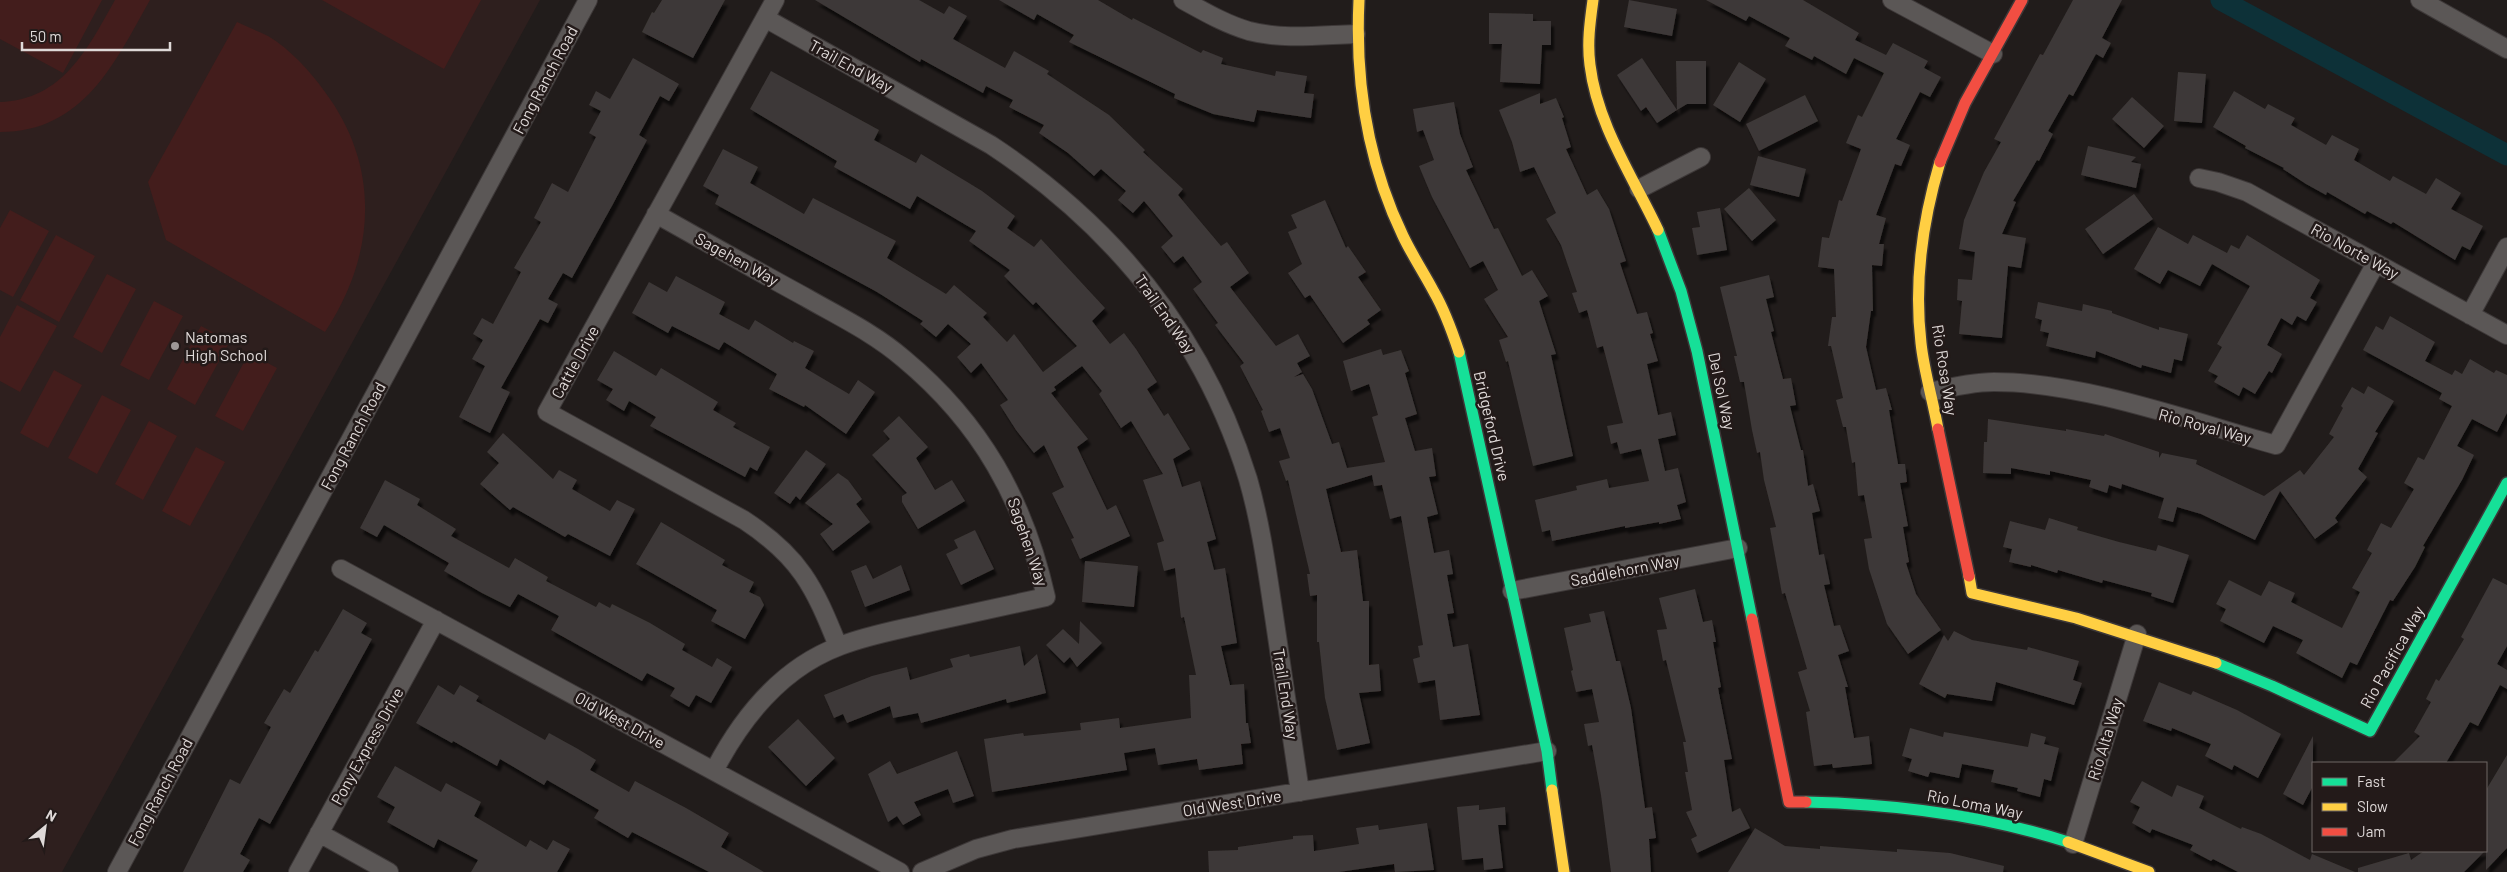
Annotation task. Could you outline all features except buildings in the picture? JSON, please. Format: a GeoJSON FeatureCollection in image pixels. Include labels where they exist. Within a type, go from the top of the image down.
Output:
{"type":"FeatureCollection","features":[{"type":"Feature","properties":{"kind":"street","name":"Fong Ranch Road"},"geometry":{"type":"LineString","coordinates":[[117,872],[588,0]]}},
{"type":"Feature","properties":{"kind":"street","name":"Cattle Drive"},"geometry":{"type":"LineString","coordinates":[[775,0],[547,412],[744,520],[770,537],[803,571],[819,598],[838,646]]}},
{"type":"Feature","properties":{"kind":"street"},"geometry":{"type":"LineString","coordinates":[[1183,0],[1224,22],[1250,31],[1277,35],[1356,34]]}},
{"type":"Feature","properties":{"kind":"street","name":"Bridgeford Drive"},"geometry":{"type":"LineString","coordinates":[[1359,0],[1356,34],[1362,109],[1371,153],[1385,196],[1403,237],[1440,303],[1459,353],[1547,751],[1564,872]]}},
{"type":"Feature","properties":{"kind":"street","name":"Del Sol Way"},"geometry":{"type":"LineString","coordinates":[[1593,0],[1589,24],[1589,54],[1593,84],[1601,114],[1613,142],[1639,189],[1667,250],[1692,329],[1789,802]]}},
{"type":"Feature","properties":{"kind":"street"},"geometry":{"type":"LineString","coordinates":[[1892,0],[1993,54]]}},
{"type":"Feature","properties":{"kind":"street","name":"Rio Rosa Way"},"geometry":{"type":"LineString","coordinates":[[2022,0],[1950,137],[1936,176],[1926,217],[1920,259],[1921,343],[1972,593],[2053,610],[2137,634]]}},
{"type":"Feature","properties":{"kind":"street"},"geometry":{"type":"LineString","coordinates":[[2420,0],[2507,49]]}},
{"type":"Feature","properties":{"kind":"street","name":"Trail End Way"},"geometry":{"type":"LineString","coordinates":[[765,18],[991,145],[1026,168],[1089,220],[1118,250],[1157,297],[1211,385],[1235,442],[1248,481],[1262,541],[1300,792]]}},
{"type":"Feature","properties":{"kind":"street"},"geometry":{"type":"LineString","coordinates":[[1639,189],[1701,157]]}},
{"type":"Feature","properties":{"kind":"street","name":"Rio Norte Way"},"geometry":{"type":"LineString","coordinates":[[2199,178],[2247,192],[2507,335]]}},
{"type":"Feature","properties":{"kind":"street","name":"Sagehen Way"},"geometry":{"type":"LineString","coordinates":[[656,214],[869,333],[903,357],[934,385],[962,416],[987,450],[1008,486],[1025,524],[1038,563],[1046,597],[869,636],[838,646],[794,671],[769,691],[748,714],[734,734],[714,771]]}},
{"type":"Feature","properties":{"kind":"street"},"geometry":{"type":"LineString","coordinates":[[2470,315],[2507,247]]}},
{"type":"Feature","properties":{"kind":"street","name":"Rio Royal Way"},"geometry":{"type":"LineString","coordinates":[[1930,392],[1992,382],[2021,383],[2112,400],[2276,445],[2376,263]]}},
{"type":"Feature","properties":{"kind":"street","name":"Rio Pacifica Way"},"geometry":{"type":"LineString","coordinates":[[2137,634],[2261,679],[2370,730],[2507,483]]}},
{"type":"Feature","properties":{"kind":"street","name":"Saddlehorn Way"},"geometry":{"type":"LineString","coordinates":[[1512,591],[1738,548]]}},
{"type":"Feature","properties":{"kind":"street","name":"Old West Drive"},"geometry":{"type":"LineString","coordinates":[[341,569],[900,872]]}},
{"type":"Feature","properties":{"kind":"street","name":"Pony Express Drive"},"geometry":{"type":"LineString","coordinates":[[298,872],[436,620]]}},
{"type":"Feature","properties":{"kind":"street","name":"Rio Alta Way"},"geometry":{"type":"LineString","coordinates":[[2073,844],[2137,634]]}},
{"type":"Feature","properties":{"kind":"street","name":"Old West Drive"},"geometry":{"type":"LineString","coordinates":[[922,872],[976,849],[1014,839],[1547,751]]}},
{"type":"Feature","properties":{"kind":"street","name":"Rio Loma Way"},"geometry":{"type":"LineString","coordinates":[[1789,802],[1831,802],[1973,818],[2073,844],[2149,872]]}},
{"type":"Feature","properties":{"kind":"street"},"geometry":{"type":"LineString","coordinates":[[319,833],[389,872]]}},
{"type":"Feature","properties":{"kind":"shaded area","name":"Natomas High School"},"geometry":{"type":"Polygon","coordinates":[[[0,0],[540,0],[62,872],[0,872],[0,0]]]}},
{"type":"Feature","properties":{"kind":"shaded area"},"geometry":{"type":"Polygon","coordinates":[[[0,0],[102,0],[63,73],[0,39],[0,0]]]}},
{"type":"Feature","properties":{"kind":"shaded area"},"geometry":{"type":"Polygon","coordinates":[[[115,0],[150,0],[124,47],[93,89],[75,107],[54,120],[29,129],[0,132],[0,102],[22,99],[41,92],[57,82],[83,53],[115,0]]]}},
{"type":"Feature","properties":{"kind":"shaded area"},"geometry":{"type":"Polygon","coordinates":[[[322,0],[481,0],[444,69],[322,0]]]}},
{"type":"Feature","properties":{"kind":"shaded area"},"geometry":{"type":"Polygon","coordinates":[[[237,22],[276,41],[306,68],[325,92],[343,121],[356,150],[363,181],[365,211],[362,242],[354,273],[342,303],[325,332],[166,240],[148,182],[237,22]]]}},
{"type":"Feature","properties":{"kind":"shaded area"},"geometry":{"type":"Polygon","coordinates":[[[10,210],[49,231],[13,297],[0,290],[0,228],[10,210]]]}},
{"type":"Feature","properties":{"kind":"shaded area"},"geometry":{"type":"Polygon","coordinates":[[[56,235],[95,256],[59,322],[20,300],[56,235]]]}},
{"type":"Feature","properties":{"kind":"shaded area"},"geometry":{"type":"Polygon","coordinates":[[[107,274],[136,289],[102,353],[73,337],[107,274]]]}},
{"type":"Feature","properties":{"kind":"shaded area"},"geometry":{"type":"Polygon","coordinates":[[[154,301],[183,316],[149,380],[120,365],[154,301]]]}},
{"type":"Feature","properties":{"kind":"shaded area"},"geometry":{"type":"Polygon","coordinates":[[[17,305],[57,326],[20,392],[0,381],[0,337],[17,305]]]}},
{"type":"Feature","properties":{"kind":"shaded area"},"geometry":{"type":"Polygon","coordinates":[[[201,326],[230,341],[195,405],[167,389],[201,326]]]}},
{"type":"Feature","properties":{"kind":"shaded area"},"geometry":{"type":"Polygon","coordinates":[[[249,353],[277,368],[243,431],[215,416],[249,353]]]}},
{"type":"Feature","properties":{"kind":"shaded area"},"geometry":{"type":"Polygon","coordinates":[[[54,370],[82,385],[48,448],[20,433],[54,370]]]}},
{"type":"Feature","properties":{"kind":"shaded area"},"geometry":{"type":"Polygon","coordinates":[[[102,395],[131,410],[97,474],[68,458],[102,395]]]}},
{"type":"Feature","properties":{"kind":"shaded area"},"geometry":{"type":"Polygon","coordinates":[[[149,421],[177,436],[143,500],[115,484],[149,421]]]}},
{"type":"Feature","properties":{"kind":"shaded area"},"geometry":{"type":"Polygon","coordinates":[[[196,447],[225,462],[190,526],[162,511],[196,447]]]}},
{"type":"Feature","properties":{"kind":"waterway"},"geometry":{"type":"LineString","coordinates":[[2221,0],[2507,155]]}},
{"type":"Feature","properties":{"kind":"traffic: fast"},"geometry":{"type":"LineString","coordinates":[[1658,230],[1681,291],[1697,351],[1752,619]]}},
{"type":"Feature","properties":{"kind":"traffic: fast"},"geometry":{"type":"LineString","coordinates":[[1459,352],[1547,751],[1552,790]]}},
{"type":"Feature","properties":{"kind":"traffic: fast"},"geometry":{"type":"LineString","coordinates":[[2216,663],[2272,686],[2370,731],[2507,483]]}},
{"type":"Feature","properties":{"kind":"traffic: fast"},"geometry":{"type":"LineString","coordinates":[[1806,802],[1905,808],[1971,818],[2068,842]]}},
{"type":"Feature","properties":{"kind":"traffic: slow"},"geometry":{"type":"LineString","coordinates":[[1359,0],[1358,31],[1362,91],[1366,121],[1380,179],[1403,236],[1442,306],[1459,352]]}},
{"type":"Feature","properties":{"kind":"traffic: slow"},"geometry":{"type":"LineString","coordinates":[[1593,0],[1589,49],[1594,87],[1600,108],[1617,150],[1658,230]]}},
{"type":"Feature","properties":{"kind":"traffic: slow"},"geometry":{"type":"LineString","coordinates":[[1938,429],[1922,354],[1919,320],[1919,274],[1929,206],[1940,162]]}},
{"type":"Feature","properties":{"kind":"traffic: slow"},"geometry":{"type":"LineString","coordinates":[[1969,576],[1972,593],[2076,618],[2216,663]]}},
{"type":"Feature","properties":{"kind":"traffic: slow"},"geometry":{"type":"LineString","coordinates":[[1552,790],[1564,872]]}},
{"type":"Feature","properties":{"kind":"traffic: slow"},"geometry":{"type":"LineString","coordinates":[[2068,842],[2149,872]]}},
{"type":"Feature","properties":{"kind":"traffic: jam"},"geometry":{"type":"LineString","coordinates":[[1940,162],[1965,103],[2022,0]]}},
{"type":"Feature","properties":{"kind":"traffic: jam"},"geometry":{"type":"LineString","coordinates":[[1938,429],[1969,576]]}},
{"type":"Feature","properties":{"kind":"traffic: jam"},"geometry":{"type":"LineString","coordinates":[[1752,619],[1789,802],[1806,802]]}},
{"type":"Feature","properties":{"kind":"place","name":"Natomas High School"},"geometry":{"type":"Point","coordinates":[175,346]}}]}
